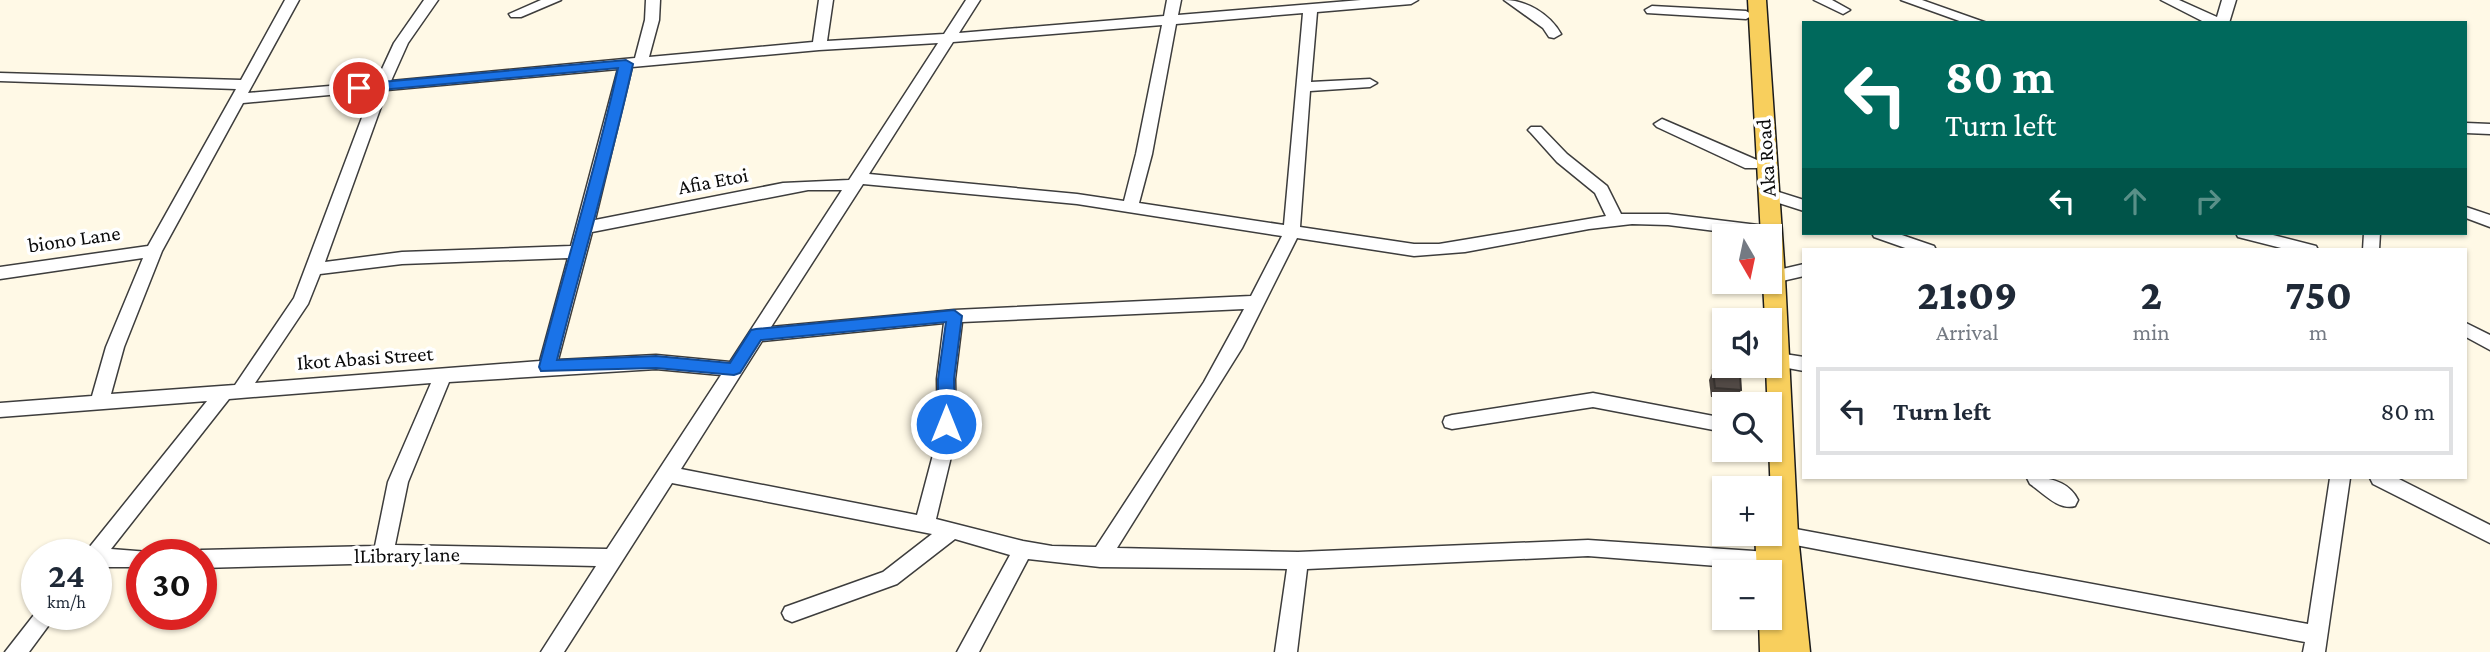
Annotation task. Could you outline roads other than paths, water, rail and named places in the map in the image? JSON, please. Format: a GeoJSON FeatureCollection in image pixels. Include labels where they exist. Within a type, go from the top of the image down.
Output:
{"type":"FeatureCollection","features":[{"type":"Feature","properties":{"kind":"main road","name":"Aka Road"},"geometry":{"type":"LineString","coordinates":[[1749,5],[1751,164],[1757,224]]}},
{"type":"Feature","properties":{"kind":"main road","name":"Aka Road"},"geometry":{"type":"LineString","coordinates":[[1749,5],[1769,194],[1768,224]]}},
{"type":"Feature","properties":{"kind":"main road","name":"Aka Road"},"geometry":{"type":"LineString","coordinates":[[1771,378],[1774,476]]}},
{"type":"Feature","properties":{"kind":"main road","name":"Aka Road"},"geometry":{"type":"LineString","coordinates":[[1778,546],[1796,652]]}},
{"type":"Feature","properties":{"kind":"main road","name":"Aka Road"},"geometry":{"type":"LineString","coordinates":[[1773,630],[1774,652]]}},
{"type":"Feature","properties":{"kind":"street"},"geometry":{"type":"LineString","coordinates":[[99,403],[115,347],[154,251],[292,0]]}},
{"type":"Feature","properties":{"kind":"street"},"geometry":{"type":"LineString","coordinates":[[110,539],[295,313],[401,43],[431,0]]}},
{"type":"Feature","properties":{"kind":"street"},"geometry":{"type":"LineString","coordinates":[[516,14],[554,0]]}},
{"type":"Feature","properties":{"kind":"street"},"geometry":{"type":"LineString","coordinates":[[547,367],[583,228],[634,63],[652,20],[653,0]]}},
{"type":"Feature","properties":{"kind":"street"},"geometry":{"type":"LineString","coordinates":[[819,46],[827,0]]}},
{"type":"Feature","properties":{"kind":"street"},"geometry":{"type":"LineString","coordinates":[[552,652],[973,0]]}},
{"type":"Feature","properties":{"kind":"street"},"geometry":{"type":"LineString","coordinates":[[1130,208],[1144,153],[1174,0]]}},
{"type":"Feature","properties":{"kind":"street"},"geometry":{"type":"LineString","coordinates":[[0,77],[240,92],[383,86],[819,46],[950,38],[1411,0]]}},
{"type":"Feature","properties":{"kind":"street"},"geometry":{"type":"LineString","coordinates":[[1511,0],[1549,25],[1554,34]]}},
{"type":"Feature","properties":{"kind":"street"},"geometry":{"type":"LineString","coordinates":[[1821,0],[1843,10]]}},
{"type":"Feature","properties":{"kind":"street"},"geometry":{"type":"LineString","coordinates":[[1908,0],[1974,21]]}},
{"type":"Feature","properties":{"kind":"street"},"geometry":{"type":"LineString","coordinates":[[2168,0],[2215,21]]}},
{"type":"Feature","properties":{"kind":"street"},"geometry":{"type":"LineString","coordinates":[[2221,21],[2228,0]]}},
{"type":"Feature","properties":{"kind":"street"},"geometry":{"type":"LineString","coordinates":[[1652,10],[1749,5]]}},
{"type":"Feature","properties":{"kind":"street"},"geometry":{"type":"LineString","coordinates":[[1100,558],[1210,387],[1291,233],[1310,10]]}},
{"type":"Feature","properties":{"kind":"street"},"geometry":{"type":"LineString","coordinates":[[1304,88],[1370,83]]}},
{"type":"Feature","properties":{"kind":"street"},"geometry":{"type":"LineString","coordinates":[[1662,124],[1751,164]]}},
{"type":"Feature","properties":{"kind":"street"},"geometry":{"type":"LineString","coordinates":[[2467,128],[2490,129]]}},
{"type":"Feature","properties":{"kind":"street"},"geometry":{"type":"LineString","coordinates":[[1536,130],[1562,158],[1601,190],[1616,220]]}},
{"type":"Feature","properties":{"kind":"street","name":"Afia Etoi"},"geometry":{"type":"LineString","coordinates":[[583,228],[783,188],[855,182],[957,187],[1130,208],[1388,248],[1439,251],[1616,220],[1651,220],[1712,228]]}},
{"type":"Feature","properties":{"kind":"street"},"geometry":{"type":"LineString","coordinates":[[1769,194],[1802,205]]}},
{"type":"Feature","properties":{"kind":"street"},"geometry":{"type":"LineString","coordinates":[[2467,212],[2490,221]]}},
{"type":"Feature","properties":{"kind":"street"},"geometry":{"type":"LineString","coordinates":[[2252,235],[2302,248]]}},
{"type":"Feature","properties":{"kind":"street"},"geometry":{"type":"LineString","coordinates":[[1890,238],[1923,248]]}},
{"type":"Feature","properties":{"kind":"street","name":"biono Lane"},"geometry":{"type":"LineString","coordinates":[[0,273],[154,251]]}},
{"type":"Feature","properties":{"kind":"street"},"geometry":{"type":"LineString","coordinates":[[313,269],[402,258],[577,252]]}},
{"type":"Feature","properties":{"kind":"street"},"geometry":{"type":"LineString","coordinates":[[1782,275],[1802,270]]}},
{"type":"Feature","properties":{"kind":"street"},"geometry":{"type":"LineString","coordinates":[[756,335],[954,316],[1257,302]]}},
{"type":"Feature","properties":{"kind":"street"},"geometry":{"type":"LineString","coordinates":[[925,524],[947,436],[946,379],[954,316]]}},
{"type":"Feature","properties":{"kind":"street"},"geometry":{"type":"LineString","coordinates":[[2467,330],[2490,343]]}},
{"type":"Feature","properties":{"kind":"street","name":"Ikot Abasi Street"},"geometry":{"type":"LineString","coordinates":[[0,410],[547,367],[656,362],[734,369]]}},
{"type":"Feature","properties":{"kind":"street"},"geometry":{"type":"LineString","coordinates":[[1782,363],[1802,363]]}},
{"type":"Feature","properties":{"kind":"street"},"geometry":{"type":"LineString","coordinates":[[383,555],[398,482],[443,375]]}},
{"type":"Feature","properties":{"kind":"street"},"geometry":{"type":"LineString","coordinates":[[1452,422],[1593,400],[1712,423]]}},
{"type":"Feature","properties":{"kind":"street"},"geometry":{"type":"LineString","coordinates":[[668,474],[925,524],[1023,550],[1100,558],[1297,561],[1588,548],[1758,560]]}},
{"type":"Feature","properties":{"kind":"street"},"geometry":{"type":"LineString","coordinates":[[2038,479],[2068,500]]}},
{"type":"Feature","properties":{"kind":"street"},"geometry":{"type":"LineString","coordinates":[[1782,535],[2315,644],[2340,479]]}},
{"type":"Feature","properties":{"kind":"street"},"geometry":{"type":"LineString","coordinates":[[2382,479],[2490,535]]}},
{"type":"Feature","properties":{"kind":"street"},"geometry":{"type":"LineString","coordinates":[[792,613],[890,578],[952,530]]}},
{"type":"Feature","properties":{"kind":"street"},"geometry":{"type":"LineString","coordinates":[[968,652],[1023,550]]}},
{"type":"Feature","properties":{"kind":"street","name":"lLibrary lane"},"geometry":{"type":"LineString","coordinates":[[217,559],[429,552],[614,558]]}},
{"type":"Feature","properties":{"kind":"street"},"geometry":{"type":"LineString","coordinates":[[1286,652],[1297,561]]}},
{"type":"Feature","properties":{"kind":"street"},"geometry":{"type":"LineString","coordinates":[[16,652],[34,630]]}}]}
